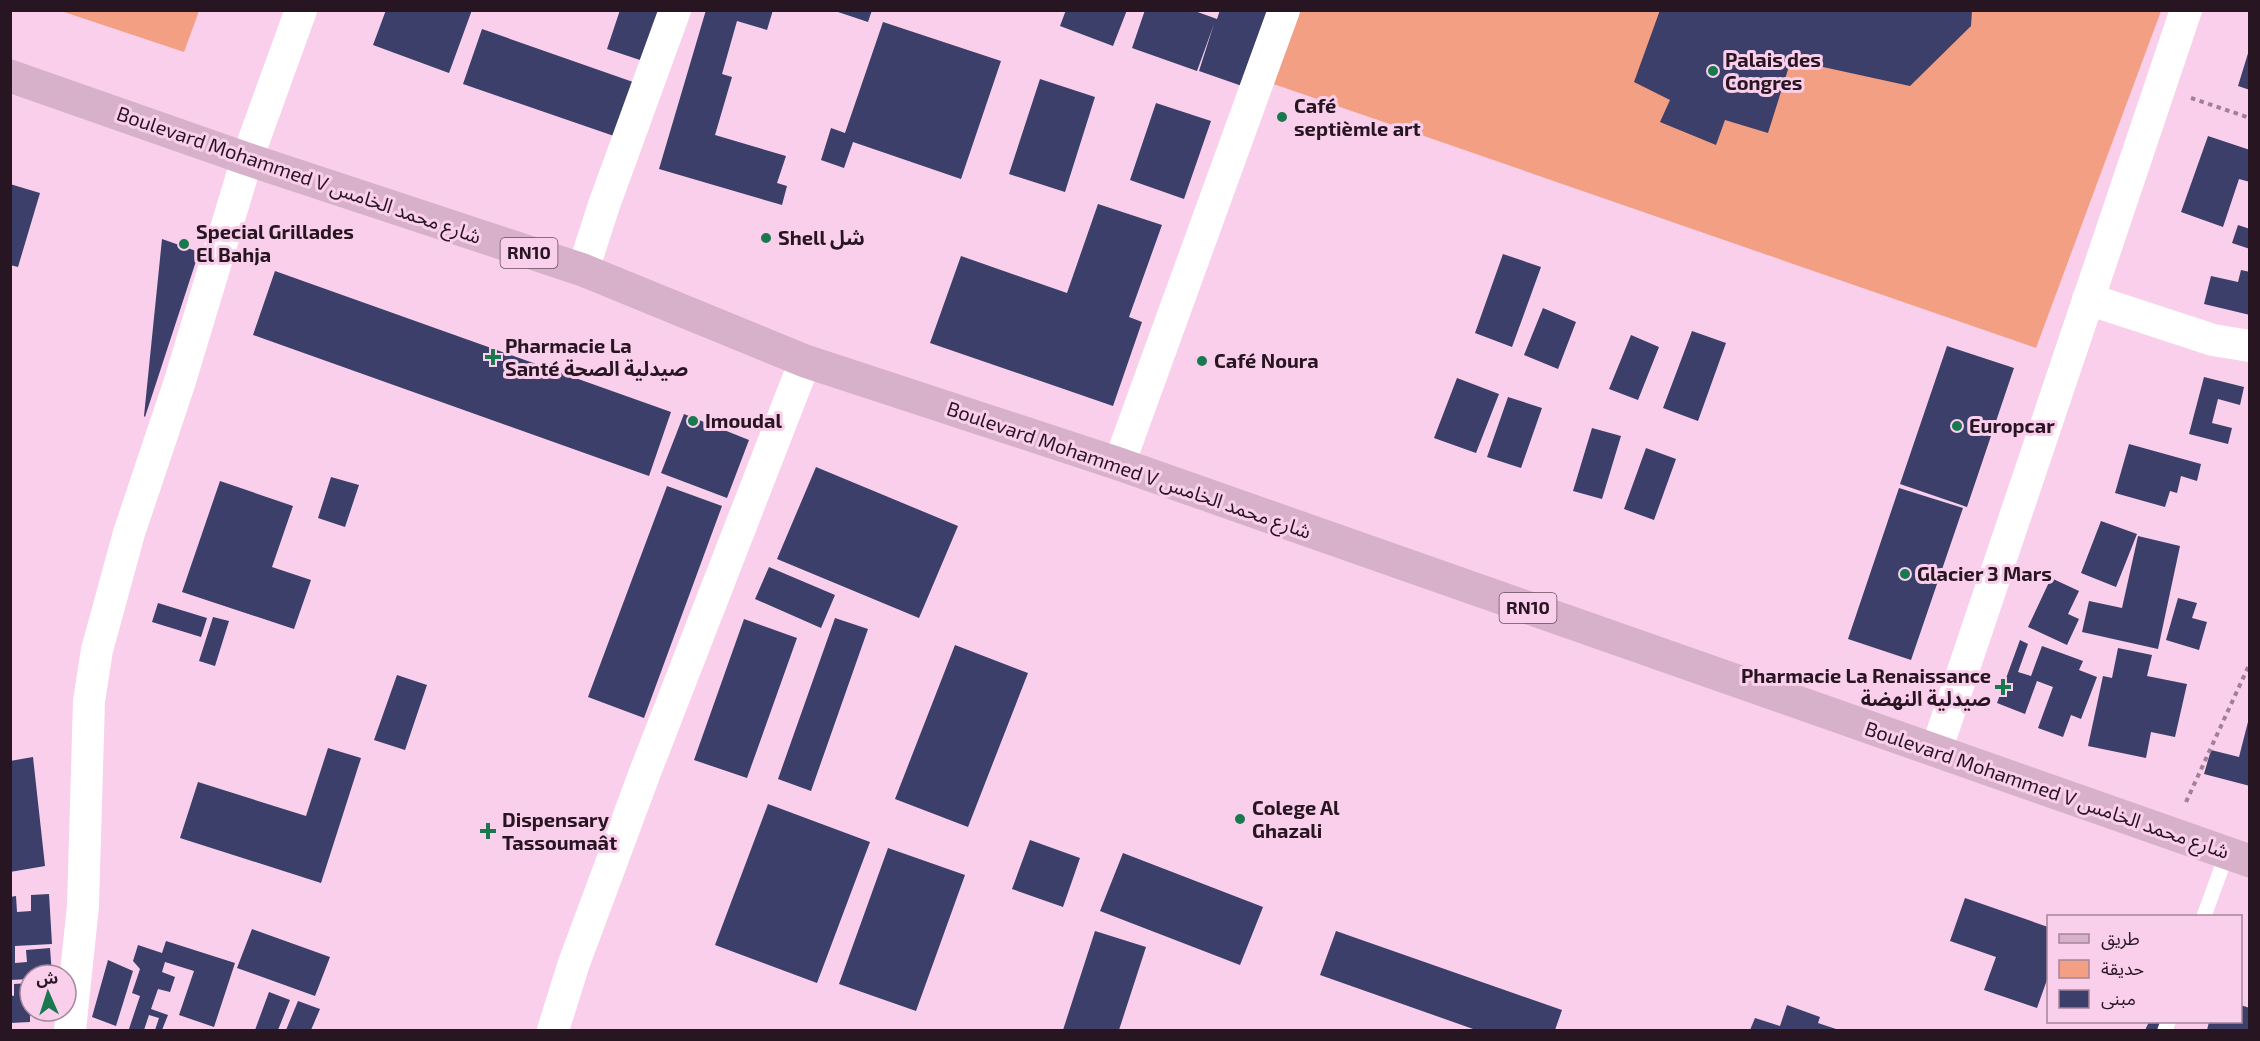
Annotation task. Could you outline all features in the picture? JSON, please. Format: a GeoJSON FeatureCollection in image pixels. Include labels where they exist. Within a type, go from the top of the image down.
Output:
{"type":"FeatureCollection","features":[{"type":"Feature","properties":{"kind":"main road","name":"Boulevard Mohammed V شارع محمد الخامس"},"geometry":{"type":"LineString","coordinates":[[10,76],[247,159],[583,270],[805,361],[1119,464],[2238,857]]}},
{"type":"Feature","properties":{"kind":"street"},"geometry":{"type":"LineString","coordinates":[[70,1030],[83,906],[89,701],[97,650],[129,533],[180,381],[247,159],[301,10]]}},
{"type":"Feature","properties":{"kind":"street"},"geometry":{"type":"LineString","coordinates":[[583,270],[604,205],[675,10]]}},
{"type":"Feature","properties":{"kind":"street"},"geometry":{"type":"LineString","coordinates":[[1119,464],[1284,10]]}},
{"type":"Feature","properties":{"kind":"street"},"geometry":{"type":"LineString","coordinates":[[1936,751],[2186,10]]}},
{"type":"Feature","properties":{"kind":"street"},"geometry":{"type":"LineString","coordinates":[[2088,299],[2213,340],[2250,346]]}},
{"type":"Feature","properties":{"kind":"street"},"geometry":{"type":"LineString","coordinates":[[553,1030],[574,963],[647,767],[805,361]]}},
{"type":"Feature","properties":{"kind":"lane"},"geometry":{"type":"LineString","coordinates":[[2205,915],[2238,857]]}},
{"type":"Feature","properties":{"kind":"path"},"geometry":{"type":"LineString","coordinates":[[2159,87],[2250,118]]}},
{"type":"Feature","properties":{"kind":"path"},"geometry":{"type":"LineString","coordinates":[[2171,834],[2250,663]]}},
{"type":"Feature","properties":{"kind":"green space"},"geometry":{"type":"Polygon","coordinates":[[[61,11],[199,11],[184,52],[61,11]]]}},
{"type":"Feature","properties":{"kind":"green space"},"geometry":{"type":"Polygon","coordinates":[[[1293,11],[2161,11],[2036,348],[1268,82],[1293,11]]]}},
{"type":"Feature","properties":{"kind":"building"},"geometry":{"type":"Polygon","coordinates":[[[386,10],[472,10],[449,73],[373,45],[386,10]]]}},
{"type":"Feature","properties":{"kind":"building"},"geometry":{"type":"Polygon","coordinates":[[[620,10],[660,10],[643,61],[607,49],[620,10]]]}},
{"type":"Feature","properties":{"kind":"building"},"geometry":{"type":"Polygon","coordinates":[[[706,10],[773,10],[767,30],[737,21],[722,74],[732,77],[715,135],[786,156],[777,183],[787,186],[782,205],[659,169],[706,10]]]}},
{"type":"Feature","properties":{"kind":"building"},"geometry":{"type":"Polygon","coordinates":[[[832,10],[872,10],[868,22],[832,10]]]}},
{"type":"Feature","properties":{"kind":"building"},"geometry":{"type":"Polygon","coordinates":[[[1066,10],[1127,10],[1113,46],[1060,26],[1066,10]]]}},
{"type":"Feature","properties":{"kind":"building"},"geometry":{"type":"Polygon","coordinates":[[[1145,10],[1192,10],[1217,19],[1220,10],[1268,10],[1242,86],[1199,71],[1214,24],[1197,71],[1132,48],[1145,10]]]}},
{"type":"Feature","properties":{"kind":"building","name":"Palais des Congres"},"geometry":{"type":"Polygon","coordinates":[[[1660,10],[1972,10],[1971,26],[1910,86],[1791,60],[1768,133],[1725,120],[1716,145],[1660,122],[1670,100],[1634,82],[1660,10]]]}},
{"type":"Feature","properties":{"kind":"building"},"geometry":{"type":"Polygon","coordinates":[[[883,22],[1001,61],[961,179],[853,142],[844,168],[821,160],[831,128],[845,133],[883,22]]]}},
{"type":"Feature","properties":{"kind":"building"},"geometry":{"type":"Polygon","coordinates":[[[482,29],[633,82],[614,136],[463,84],[482,29]]]}},
{"type":"Feature","properties":{"kind":"building"},"geometry":{"type":"Polygon","coordinates":[[[2250,50],[2250,90],[2238,86],[2250,50]]]}},
{"type":"Feature","properties":{"kind":"building"},"geometry":{"type":"Polygon","coordinates":[[[1040,79],[1095,97],[1065,192],[1009,174],[1040,79]]]}},
{"type":"Feature","properties":{"kind":"building"},"geometry":{"type":"Polygon","coordinates":[[[1156,103],[1211,121],[1184,199],[1130,180],[1156,103]]]}},
{"type":"Feature","properties":{"kind":"building"},"geometry":{"type":"Polygon","coordinates":[[[2208,136],[2250,150],[2250,182],[2239,179],[2223,227],[2181,212],[2208,136]]]}},
{"type":"Feature","properties":{"kind":"building"},"geometry":{"type":"Polygon","coordinates":[[[10,184],[40,193],[18,267],[10,265],[10,184]]]}},
{"type":"Feature","properties":{"kind":"building"},"geometry":{"type":"Polygon","coordinates":[[[1098,204],[1162,225],[1129,317],[1142,322],[1113,406],[930,343],[961,256],[1067,293],[1098,204]]]}},
{"type":"Feature","properties":{"kind":"building"},"geometry":{"type":"Polygon","coordinates":[[[2238,225],[2250,229],[2250,249],[2232,243],[2238,225]]]}},
{"type":"Feature","properties":{"kind":"building"},"geometry":{"type":"Polygon","coordinates":[[[162,239],[199,252],[145,417],[144,416],[162,239]]]}},
{"type":"Feature","properties":{"kind":"building"},"geometry":{"type":"Polygon","coordinates":[[[1503,254],[1541,267],[1512,347],[1475,333],[1503,254]]]}},
{"type":"Feature","properties":{"kind":"building"},"geometry":{"type":"Polygon","coordinates":[[[2241,270],[2250,272],[2250,315],[2204,304],[2211,276],[2238,282],[2241,270]]]}},
{"type":"Feature","properties":{"kind":"building"},"geometry":{"type":"Polygon","coordinates":[[[275,271],[671,412],[649,476],[253,335],[275,271]]]}},
{"type":"Feature","properties":{"kind":"building"},"geometry":{"type":"Polygon","coordinates":[[[1543,308],[1576,322],[1558,369],[1524,355],[1543,308]]]}},
{"type":"Feature","properties":{"kind":"building"},"geometry":{"type":"Polygon","coordinates":[[[1692,331],[1726,343],[1698,421],[1663,408],[1692,331]]]}},
{"type":"Feature","properties":{"kind":"building"},"geometry":{"type":"Polygon","coordinates":[[[1631,335],[1659,347],[1638,400],[1609,389],[1631,335]]]}},
{"type":"Feature","properties":{"kind":"building","name":"Europcar"},"geometry":{"type":"Polygon","coordinates":[[[1947,346],[2014,368],[1967,507],[1900,484],[1947,346]]]}},
{"type":"Feature","properties":{"kind":"building"},"geometry":{"type":"Polygon","coordinates":[[[2204,377],[2244,387],[2240,405],[2218,399],[2212,423],[2232,428],[2228,444],[2189,434],[2204,377]]]}},
{"type":"Feature","properties":{"kind":"building"},"geometry":{"type":"Polygon","coordinates":[[[1457,378],[1499,394],[1476,453],[1434,438],[1457,378]]]}},
{"type":"Feature","properties":{"kind":"building"},"geometry":{"type":"Polygon","coordinates":[[[1508,397],[1542,408],[1521,468],[1487,457],[1508,397]]]}},
{"type":"Feature","properties":{"kind":"building"},"geometry":{"type":"Polygon","coordinates":[[[684,414],[749,440],[727,498],[661,473],[684,414]]]}},
{"type":"Feature","properties":{"kind":"building"},"geometry":{"type":"Polygon","coordinates":[[[1592,428],[1621,436],[1602,499],[1573,491],[1592,428]]]}},
{"type":"Feature","properties":{"kind":"building"},"geometry":{"type":"Polygon","coordinates":[[[2129,444],[2201,464],[2197,481],[2181,476],[2177,493],[2170,491],[2165,507],[2115,493],[2129,444]]]}},
{"type":"Feature","properties":{"kind":"building"},"geometry":{"type":"Polygon","coordinates":[[[1646,448],[1676,459],[1654,520],[1624,509],[1646,448]]]}},
{"type":"Feature","properties":{"kind":"building"},"geometry":{"type":"Polygon","coordinates":[[[816,467],[958,526],[919,618],[777,559],[816,467]]]}},
{"type":"Feature","properties":{"kind":"building"},"geometry":{"type":"Polygon","coordinates":[[[331,477],[359,485],[345,527],[318,518],[331,477]]]}},
{"type":"Feature","properties":{"kind":"building"},"geometry":{"type":"Polygon","coordinates":[[[220,481],[293,506],[272,567],[311,580],[294,629],[182,592],[220,481]]]}},
{"type":"Feature","properties":{"kind":"building"},"geometry":{"type":"Polygon","coordinates":[[[667,486],[722,506],[644,718],[588,697],[667,486]]]}},
{"type":"Feature","properties":{"kind":"building","name":"Glacier 3 Mars"},"geometry":{"type":"Polygon","coordinates":[[[1899,488],[1963,508],[1911,660],[1848,639],[1899,488]]]}},
{"type":"Feature","properties":{"kind":"building"},"geometry":{"type":"Polygon","coordinates":[[[2101,521],[2137,534],[2116,587],[2081,573],[2101,521]]]}},
{"type":"Feature","properties":{"kind":"building"},"geometry":{"type":"Polygon","coordinates":[[[2138,536],[2180,546],[2158,649],[2082,632],[2089,601],[2122,608],[2138,536]]]}},
{"type":"Feature","properties":{"kind":"building"},"geometry":{"type":"Polygon","coordinates":[[[769,567],[835,595],[821,628],[755,599],[769,567]]]}},
{"type":"Feature","properties":{"kind":"building"},"geometry":{"type":"Polygon","coordinates":[[[2051,578],[2079,591],[2068,614],[2079,619],[2067,645],[2028,627],[2051,578]]]}},
{"type":"Feature","properties":{"kind":"building"},"geometry":{"type":"Polygon","coordinates":[[[2178,598],[2197,603],[2192,618],[2207,622],[2199,650],[2166,640],[2178,598]]]}},
{"type":"Feature","properties":{"kind":"building"},"geometry":{"type":"Polygon","coordinates":[[[158,603],[207,618],[201,637],[152,622],[158,603]]]}},
{"type":"Feature","properties":{"kind":"building"},"geometry":{"type":"Polygon","coordinates":[[[213,617],[229,621],[215,666],[199,661],[213,617]]]}},
{"type":"Feature","properties":{"kind":"building"},"geometry":{"type":"Polygon","coordinates":[[[835,618],[868,629],[811,791],[778,779],[835,618]]]}},
{"type":"Feature","properties":{"kind":"building"},"geometry":{"type":"Polygon","coordinates":[[[744,619],[797,638],[747,778],[694,760],[744,619]]]}},
{"type":"Feature","properties":{"kind":"building"},"geometry":{"type":"Polygon","coordinates":[[[2020,640],[2028,644],[2018,672],[2031,676],[2042,646],[2083,661],[2079,670],[2097,677],[2081,719],[2071,715],[2063,737],[2038,728],[2053,687],[2037,681],[2025,714],[1997,703],[2020,640]]]}},
{"type":"Feature","properties":{"kind":"building"},"geometry":{"type":"Polygon","coordinates":[[[955,645],[1028,673],[968,827],[895,799],[955,645]]]}},
{"type":"Feature","properties":{"kind":"building"},"geometry":{"type":"Polygon","coordinates":[[[2118,648],[2152,655],[2147,676],[2187,684],[2175,737],[2151,732],[2146,758],[2088,746],[2103,676],[2112,678],[2118,648]]]}},
{"type":"Feature","properties":{"kind":"building"},"geometry":{"type":"Polygon","coordinates":[[[397,675],[427,685],[405,750],[374,740],[397,675]]]}},
{"type":"Feature","properties":{"kind":"building"},"geometry":{"type":"Polygon","coordinates":[[[2249,718],[2250,786],[2204,774],[2211,750],[2239,757],[2249,718]]]}},
{"type":"Feature","properties":{"kind":"building"},"geometry":{"type":"Polygon","coordinates":[[[328,748],[361,758],[321,883],[180,838],[198,782],[306,816],[328,748]]]}},
{"type":"Feature","properties":{"kind":"building"},"geometry":{"type":"Polygon","coordinates":[[[33,757],[45,866],[10,872],[10,761],[33,757]]]}},
{"type":"Feature","properties":{"kind":"building"},"geometry":{"type":"Polygon","coordinates":[[[768,804],[870,842],[817,983],[715,945],[768,804]]]}},
{"type":"Feature","properties":{"kind":"building"},"geometry":{"type":"Polygon","coordinates":[[[1030,840],[1080,858],[1063,907],[1012,889],[1030,840]]]}},
{"type":"Feature","properties":{"kind":"building"},"geometry":{"type":"Polygon","coordinates":[[[888,848],[965,875],[916,1011],[839,984],[888,848]]]}},
{"type":"Feature","properties":{"kind":"building"},"geometry":{"type":"Polygon","coordinates":[[[1123,853],[1263,907],[1240,965],[1100,911],[1123,853]]]}},
{"type":"Feature","properties":{"kind":"building"},"geometry":{"type":"Polygon","coordinates":[[[49,894],[52,944],[15,946],[15,963],[27,962],[26,950],[50,948],[51,963],[18,963],[18,980],[10,980],[10,897],[16,896],[17,912],[31,911],[31,895],[49,894]]]}},
{"type":"Feature","properties":{"kind":"building"},"geometry":{"type":"Polygon","coordinates":[[[1965,898],[2047,927],[2047,980],[2037,1008],[1984,990],[1996,957],[1950,941],[1965,898]]]}},
{"type":"Feature","properties":{"kind":"building"},"geometry":{"type":"Polygon","coordinates":[[[252,929],[330,957],[315,996],[237,968],[252,929]]]}},
{"type":"Feature","properties":{"kind":"building"},"geometry":{"type":"Polygon","coordinates":[[[1095,931],[1146,947],[1119,1030],[1063,1030],[1095,931]]]}},
{"type":"Feature","properties":{"kind":"building"},"geometry":{"type":"Polygon","coordinates":[[[1336,931],[1562,1010],[1555,1030],[1476,1030],[1320,975],[1336,931]]]}},
{"type":"Feature","properties":{"kind":"building"},"geometry":{"type":"Polygon","coordinates":[[[166,941],[235,963],[214,1027],[179,1015],[194,971],[165,962],[162,972],[175,977],[170,992],[158,989],[151,1009],[168,1015],[162,1030],[155,1030],[159,1018],[149,1015],[144,1030],[129,1029],[140,996],[132,993],[140,969],[133,961],[138,945],[162,953],[166,941]]]}},
{"type":"Feature","properties":{"kind":"building"},"geometry":{"type":"Polygon","coordinates":[[[108,960],[133,971],[116,1026],[92,1017],[108,960]]]}},
{"type":"Feature","properties":{"kind":"building"},"geometry":{"type":"Polygon","coordinates":[[[14,984],[18,984],[18,1023],[10,1023],[10,995],[14,996],[14,984]]]}},
{"type":"Feature","properties":{"kind":"building"},"geometry":{"type":"Polygon","coordinates":[[[269,992],[290,1000],[278,1030],[255,1030],[269,992]]]}},
{"type":"Feature","properties":{"kind":"building"},"geometry":{"type":"Polygon","coordinates":[[[298,1001],[320,1009],[311,1030],[286,1030],[298,1001]]]}},
{"type":"Feature","properties":{"kind":"building"},"geometry":{"type":"Polygon","coordinates":[[[1787,1005],[1820,1017],[1818,1023],[1839,1030],[1750,1030],[1755,1018],[1780,1026],[1787,1005]]]}},
{"type":"Feature","properties":{"kind":"building"},"geometry":{"type":"Polygon","coordinates":[[[2242,1006],[2250,1008],[2250,1030],[2207,1030],[2209,1023],[2242,1023],[2242,1006]]]}},
{"type":"Feature","properties":{"kind":"building"},"geometry":{"type":"Polygon","coordinates":[[[2148,1023],[2165,1023],[2162,1030],[2145,1030],[2148,1023]]]}},
{"type":"Feature","properties":{"kind":"place","name":"Palais des Congres"},"geometry":{"type":"Point","coordinates":[1713,71]}},
{"type":"Feature","properties":{"kind":"place","name":"Café septièmle art"},"geometry":{"type":"Point","coordinates":[1282,117]}},
{"type":"Feature","properties":{"kind":"place","name":"Shell شل"},"geometry":{"type":"Point","coordinates":[766,238]}},
{"type":"Feature","properties":{"kind":"place","name":"Special Grillades El Bahja"},"geometry":{"type":"Point","coordinates":[184,244]}},
{"type":"Feature","properties":{"kind":"place","name":"Pharmacie La Santé صيدلية الصحة"},"geometry":{"type":"Point","coordinates":[493,357]}},
{"type":"Feature","properties":{"kind":"place","name":"Café Noura"},"geometry":{"type":"Point","coordinates":[1202,361]}},
{"type":"Feature","properties":{"kind":"place","name":"Imoudal"},"geometry":{"type":"Point","coordinates":[693,421]}},
{"type":"Feature","properties":{"kind":"place","name":"Europcar"},"geometry":{"type":"Point","coordinates":[1957,426]}},
{"type":"Feature","properties":{"kind":"place","name":"Glacier 3 Mars"},"geometry":{"type":"Point","coordinates":[1905,574]}},
{"type":"Feature","properties":{"kind":"place","name":"Pharmacie La Renaissance صيدلية النهضة"},"geometry":{"type":"Point","coordinates":[2003,687]}},
{"type":"Feature","properties":{"kind":"place","name":"Colege Al Ghazali"},"geometry":{"type":"Point","coordinates":[1240,819]}},
{"type":"Feature","properties":{"kind":"place","name":"Dispensary Tassoumaât"},"geometry":{"type":"Point","coordinates":[488,831]}}]}
